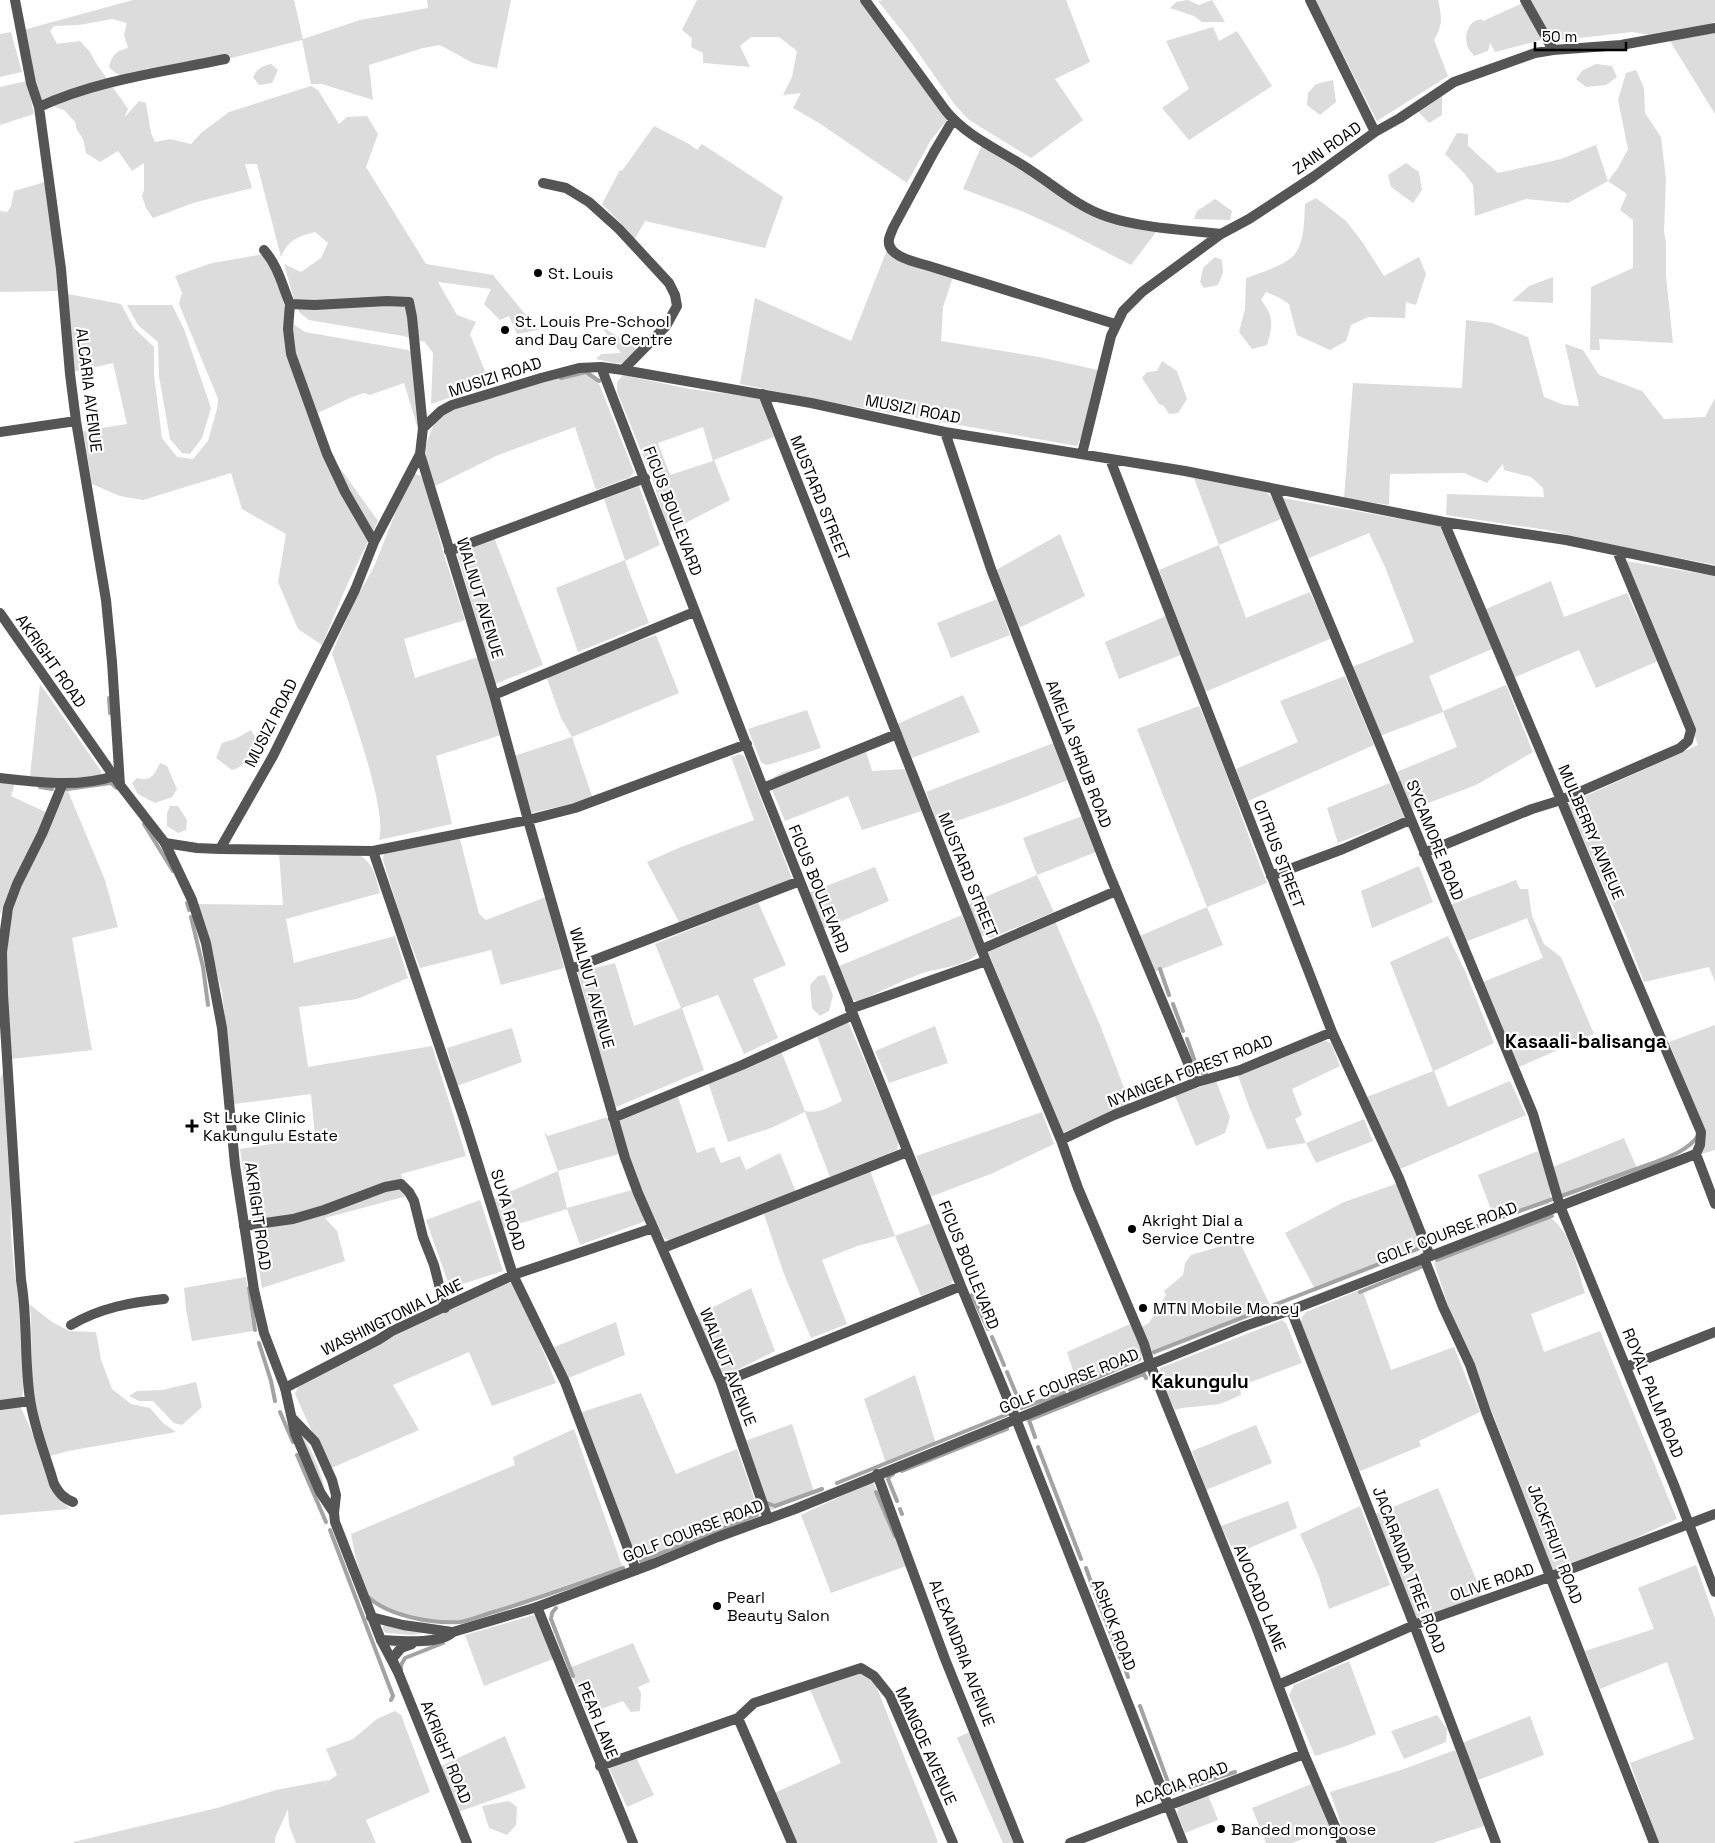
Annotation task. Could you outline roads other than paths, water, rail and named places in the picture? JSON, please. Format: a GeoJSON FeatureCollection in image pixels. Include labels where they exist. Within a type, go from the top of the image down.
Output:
{"type":"FeatureCollection","features":[{"type":"Feature","properties":{"kind":"street","name":"ALCARIA AVENUE"},"geometry":{"type":"LineString","coordinates":[[15,0],[31,83],[38,107],[62,269],[70,374],[76,422],[106,600],[112,662],[117,781]]}},
{"type":"Feature","properties":{"kind":"street"},"geometry":{"type":"LineString","coordinates":[[865,0],[953,120],[1091,211],[1114,220],[1221,234]]}},
{"type":"Feature","properties":{"kind":"street"},"geometry":{"type":"LineString","coordinates":[[1310,0],[1375,132]]}},
{"type":"Feature","properties":{"kind":"street"},"geometry":{"type":"LineString","coordinates":[[1525,0],[1553,50]]}},
{"type":"Feature","properties":{"kind":"street","name":"ZAIN ROAD"},"geometry":{"type":"LineString","coordinates":[[1082,454],[1115,324],[1123,312],[1142,292],[1221,234],[1249,219],[1313,177],[1375,132],[1400,118],[1454,82],[1535,52],[1621,44],[1715,28]]}},
{"type":"Feature","properties":{"kind":"street"},"geometry":{"type":"LineString","coordinates":[[38,107],[71,94],[96,87],[225,59]]}},
{"type":"Feature","properties":{"kind":"street"},"geometry":{"type":"LineString","coordinates":[[953,120],[893,228],[889,239],[893,251],[910,260],[1115,324]]}},
{"type":"Feature","properties":{"kind":"street"},"geometry":{"type":"LineString","coordinates":[[543,184],[566,188],[578,193],[590,202],[669,283],[675,295],[677,306],[666,326],[622,370]]}},
{"type":"Feature","properties":{"kind":"street"},"geometry":{"type":"LineString","coordinates":[[264,250],[279,271],[290,304],[289,343],[296,370],[327,454],[345,492],[374,542]]}},
{"type":"Feature","properties":{"kind":"street"},"geometry":{"type":"LineString","coordinates":[[290,304],[315,305],[387,300],[409,302],[423,428]]}},
{"type":"Feature","properties":{"kind":"street","name":"MUSIZI ROAD"},"geometry":{"type":"LineString","coordinates":[[220,849],[273,756],[355,590],[374,542],[420,454],[423,428],[441,410],[464,401],[579,368],[601,367],[763,394],[945,432],[1185,471],[1444,522],[1566,540],[1715,571]]}},
{"type":"Feature","properties":{"kind":"street","name":"FICUS BOULEVARD"},"geometry":{"type":"LineString","coordinates":[[601,367],[763,788],[907,1152],[1016,1419]]}},
{"type":"Feature","properties":{"kind":"street","name":"MUSTARD STREET"},"geometry":{"type":"LineString","coordinates":[[763,394],[986,961],[1061,1140],[1070,1168],[1144,1344],[1150,1364]]}},
{"type":"Feature","properties":{"kind":"street"},"geometry":{"type":"LineString","coordinates":[[0,432],[76,422]]}},
{"type":"Feature","properties":{"kind":"street","name":"AMELIA SHRUB ROAD"},"geometry":{"type":"LineString","coordinates":[[945,432],[991,569],[1116,891],[1197,1082]]}},
{"type":"Feature","properties":{"kind":"street","name":"WALNUT AVENUE"},"geometry":{"type":"LineString","coordinates":[[420,454],[494,695],[613,1118],[635,1184],[721,1383],[768,1518]]}},
{"type":"Feature","properties":{"kind":"street","name":"CITRUS STREET"},"geometry":{"type":"LineString","coordinates":[[1110,459],[1332,1032],[1399,1178],[1427,1257]]}},
{"type":"Feature","properties":{"kind":"street"},"geometry":{"type":"LineString","coordinates":[[449,552],[645,478]]}},
{"type":"Feature","properties":{"kind":"street","name":"SYCAMORE ROAD"},"geometry":{"type":"LineString","coordinates":[[1274,489],[1533,1114],[1560,1206]]}},
{"type":"Feature","properties":{"kind":"street","name":"MULBERRY AVNEUE"},"geometry":{"type":"LineString","coordinates":[[1444,522],[1630,968],[1702,1132],[1696,1154]]}},
{"type":"Feature","properties":{"kind":"street"},"geometry":{"type":"LineString","coordinates":[[1424,853],[1532,809],[1561,800],[1680,748],[1688,741],[1690,730],[1617,551]]}},
{"type":"Feature","properties":{"kind":"street"},"geometry":{"type":"LineString","coordinates":[[494,695],[694,612]]}},
{"type":"Feature","properties":{"kind":"street","name":"AKRIGHT ROAD"},"geometry":{"type":"LineString","coordinates":[[0,614],[117,781],[165,843],[192,900],[206,943],[222,1028],[244,1226],[254,1290],[264,1333],[284,1388],[294,1433],[320,1492],[334,1513],[335,1524],[371,1617],[398,1672],[467,1843]]}},
{"type":"Feature","properties":{"kind":"street"},"geometry":{"type":"LineString","coordinates":[[763,788],[897,734]]}},
{"type":"Feature","properties":{"kind":"street"},"geometry":{"type":"LineString","coordinates":[[165,843],[197,848],[220,849],[373,851],[528,820],[575,808],[747,744]]}},
{"type":"Feature","properties":{"kind":"street"},"geometry":{"type":"LineString","coordinates":[[0,778],[63,784],[117,781]]}},
{"type":"Feature","properties":{"kind":"street"},"geometry":{"type":"LineString","coordinates":[[63,784],[42,834],[17,884],[8,908],[2,952],[3,994],[30,1401],[54,1484],[66,1499],[73,1502]]}},
{"type":"Feature","properties":{"kind":"street"},"geometry":{"type":"LineString","coordinates":[[1271,876],[1343,849],[1410,820]]}},
{"type":"Feature","properties":{"kind":"street","name":"SUYA ROAD"},"geometry":{"type":"LineString","coordinates":[[373,851],[464,1119],[513,1275],[565,1382],[636,1570]]}},
{"type":"Feature","properties":{"kind":"street"},"geometry":{"type":"LineString","coordinates":[[571,969],[800,881]]}},
{"type":"Feature","properties":{"kind":"street"},"geometry":{"type":"LineString","coordinates":[[982,949],[1116,891]]}},
{"type":"Feature","properties":{"kind":"street"},"geometry":{"type":"LineString","coordinates":[[613,1118],[742,1065],[852,1012],[986,961]]}},
{"type":"Feature","properties":{"kind":"street","name":"NYANGEA FOREST ROAD"},"geometry":{"type":"LineString","coordinates":[[1061,1140],[1114,1115],[1197,1082],[1240,1070],[1332,1032]]}},
{"type":"Feature","properties":{"kind":"street"},"geometry":{"type":"LineString","coordinates":[[663,1248],[907,1152]]}},
{"type":"Feature","properties":{"kind":"street"},"geometry":{"type":"LineString","coordinates":[[1696,1154],[1715,1204]]}},
{"type":"Feature","properties":{"kind":"street","name":"GOLF COURSE ROAD"},"geometry":{"type":"LineString","coordinates":[[381,1640],[417,1642],[445,1637],[453,1632],[537,1607],[768,1518],[1245,1326],[1696,1154]]}},
{"type":"Feature","properties":{"kind":"street"},"geometry":{"type":"LineString","coordinates":[[244,1226],[293,1219],[324,1210],[385,1187],[401,1184],[414,1201],[423,1237],[434,1265],[444,1308]]}},
{"type":"Feature","properties":{"kind":"street","name":"ROYAL PALM ROAD"},"geometry":{"type":"LineString","coordinates":[[1560,1206],[1715,1592]]}},
{"type":"Feature","properties":{"kind":"street","name":"WASHINGTONIA LANE"},"geometry":{"type":"LineString","coordinates":[[284,1388],[378,1340],[392,1330],[513,1275],[653,1228]]}},
{"type":"Feature","properties":{"kind":"street","name":"JACKFRUIT ROAD"},"geometry":{"type":"LineString","coordinates":[[1427,1257],[1443,1307],[1470,1365],[1486,1412],[1552,1576],[1654,1843]]}},
{"type":"Feature","properties":{"kind":"street"},"geometry":{"type":"LineString","coordinates":[[721,1383],[961,1286]]}},
{"type":"Feature","properties":{"kind":"street"},"geometry":{"type":"LineString","coordinates":[[71,1325],[85,1317],[114,1306],[164,1299]]}},
{"type":"Feature","properties":{"kind":"street","name":"JACARANDA TREE ROAD"},"geometry":{"type":"LineString","coordinates":[[1290,1310],[1414,1625],[1496,1843]]}},
{"type":"Feature","properties":{"kind":"street"},"geometry":{"type":"LineString","coordinates":[[1626,1367],[1715,1332]]}},
{"type":"Feature","properties":{"kind":"street","name":"AVOCADO LANE"},"geometry":{"type":"LineString","coordinates":[[1150,1364],[1304,1754],[1342,1843]]}},
{"type":"Feature","properties":{"kind":"street"},"geometry":{"type":"LineString","coordinates":[[0,1405],[30,1401]]}},
{"type":"Feature","properties":{"kind":"street"},"geometry":{"type":"LineString","coordinates":[[292,1418],[315,1442],[326,1465],[336,1496],[334,1513]]}},
{"type":"Feature","properties":{"kind":"street","name":"ASHOK ROAD"},"geometry":{"type":"LineString","coordinates":[[1016,1419],[1183,1843]]}},
{"type":"Feature","properties":{"kind":"street","name":"ALEXANDRIA AVENUE"},"geometry":{"type":"LineString","coordinates":[[877,1474],[945,1659],[1020,1843]]}},
{"type":"Feature","properties":{"kind":"street","name":"OLIVE ROAD"},"geometry":{"type":"LineString","coordinates":[[1278,1685],[1414,1625],[1552,1576],[1715,1514]]}},
{"type":"Feature","properties":{"kind":"street","name":"PEAR LANE"},"geometry":{"type":"LineString","coordinates":[[537,1607],[600,1766],[633,1843]]}},
{"type":"Feature","properties":{"kind":"street","name":"GOLF COURSE ROAD"},"geometry":{"type":"LineString","coordinates":[[371,1617],[403,1625],[453,1632]]}},
{"type":"Feature","properties":{"kind":"street"},"geometry":{"type":"LineString","coordinates":[[398,1672],[392,1659],[401,1648],[417,1642]]}},
{"type":"Feature","properties":{"kind":"street","name":"MANGOE AVENUE"},"geometry":{"type":"LineString","coordinates":[[738,1718],[754,1703],[861,1668],[874,1676],[890,1696],[953,1843]]}},
{"type":"Feature","properties":{"kind":"street"},"geometry":{"type":"LineString","coordinates":[[600,1766],[738,1718],[792,1843]]}},
{"type":"Feature","properties":{"kind":"street","name":"ACACIA ROAD"},"geometry":{"type":"LineString","coordinates":[[1070,1843],[1168,1804],[1304,1754]]}},
{"type":"Feature","properties":{"kind":"waterway"},"geometry":{"type":"LineString","coordinates":[[561,378],[586,372],[599,381]]}},
{"type":"Feature","properties":{"kind":"waterway"},"geometry":{"type":"LineString","coordinates":[[109,698],[110,713]]}},
{"type":"Feature","properties":{"kind":"waterway"},"geometry":{"type":"LineString","coordinates":[[67,789],[111,783],[117,788]]}},
{"type":"Feature","properties":{"kind":"waterway"},"geometry":{"type":"LineString","coordinates":[[40,787],[52,789]]}},
{"type":"Feature","properties":{"kind":"waterway"},"geometry":{"type":"LineString","coordinates":[[144,824],[173,871]]}},
{"type":"Feature","properties":{"kind":"waterway"},"geometry":{"type":"LineString","coordinates":[[187,903],[189,910]]}},
{"type":"Feature","properties":{"kind":"waterway"},"geometry":{"type":"LineString","coordinates":[[191,917],[203,967],[208,1005]]}},
{"type":"Feature","properties":{"kind":"waterway"},"geometry":{"type":"LineString","coordinates":[[1160,969],[1169,995]]}},
{"type":"Feature","properties":{"kind":"waterway"},"geometry":{"type":"LineString","coordinates":[[1173,1004],[1183,1031]]}},
{"type":"Feature","properties":{"kind":"waterway"},"geometry":{"type":"LineString","coordinates":[[1187,1039],[1199,1073],[1206,1073]]}},
{"type":"Feature","properties":{"kind":"waterway"},"geometry":{"type":"LineString","coordinates":[[1433,1242],[1665,1158],[1683,1150],[1698,1136]]}},
{"type":"Feature","properties":{"kind":"waterway"},"geometry":{"type":"LineString","coordinates":[[1437,1260],[1552,1216]]}},
{"type":"Feature","properties":{"kind":"waterway"},"geometry":{"type":"LineString","coordinates":[[1154,1352],[1420,1248]]}},
{"type":"Feature","properties":{"kind":"waterway"},"geometry":{"type":"LineString","coordinates":[[1360,1292],[1421,1267]]}},
{"type":"Feature","properties":{"kind":"waterway"},"geometry":{"type":"LineString","coordinates":[[249,1288],[255,1330]]}},
{"type":"Feature","properties":{"kind":"waterway"},"geometry":{"type":"LineString","coordinates":[[972,1295],[988,1329]]}},
{"type":"Feature","properties":{"kind":"waterway"},"geometry":{"type":"LineString","coordinates":[[992,1337],[1004,1365]]}},
{"type":"Feature","properties":{"kind":"waterway"},"geometry":{"type":"LineString","coordinates":[[259,1343],[275,1401]]}},
{"type":"Feature","properties":{"kind":"waterway"},"geometry":{"type":"LineString","coordinates":[[1070,1390],[1139,1359]]}},
{"type":"Feature","properties":{"kind":"waterway"},"geometry":{"type":"LineString","coordinates":[[1007,1372],[1022,1408]]}},
{"type":"Feature","properties":{"kind":"waterway"},"geometry":{"type":"LineString","coordinates":[[1035,1437],[1029,1420],[1144,1374],[1146,1378]]}},
{"type":"Feature","properties":{"kind":"waterway"},"geometry":{"type":"LineString","coordinates":[[1021,1408],[1064,1393]]}},
{"type":"Feature","properties":{"kind":"waterway"},"geometry":{"type":"LineString","coordinates":[[280,1412],[293,1442]]}},
{"type":"Feature","properties":{"kind":"waterway"},"geometry":{"type":"LineString","coordinates":[[837,1483],[1008,1414]]}},
{"type":"Feature","properties":{"kind":"waterway"},"geometry":{"type":"LineString","coordinates":[[902,1471],[1007,1429]]}},
{"type":"Feature","properties":{"kind":"waterway"},"geometry":{"type":"LineString","coordinates":[[1038,1447],[1081,1559]]}},
{"type":"Feature","properties":{"kind":"waterway"},"geometry":{"type":"LineString","coordinates":[[297,1455],[326,1522]]}},
{"type":"Feature","properties":{"kind":"waterway"},"geometry":{"type":"LineString","coordinates":[[893,1474],[888,1479],[897,1501]]}},
{"type":"Feature","properties":{"kind":"waterway"},"geometry":{"type":"LineString","coordinates":[[767,1503],[775,1506],[822,1489]]}},
{"type":"Feature","properties":{"kind":"waterway"},"geometry":{"type":"LineString","coordinates":[[876,1492],[895,1536]]}},
{"type":"Feature","properties":{"kind":"waterway"},"geometry":{"type":"LineString","coordinates":[[641,1561],[757,1515],[758,1504]]}},
{"type":"Feature","properties":{"kind":"waterway"},"geometry":{"type":"LineString","coordinates":[[900,1509],[902,1514]]}},
{"type":"Feature","properties":{"kind":"waterway"},"geometry":{"type":"LineString","coordinates":[[330,1530],[393,1696],[391,1700]]}},
{"type":"Feature","properties":{"kind":"waterway"},"geometry":{"type":"LineString","coordinates":[[367,1596],[386,1609],[398,1614],[437,1622],[460,1622],[623,1568]]}},
{"type":"Feature","properties":{"kind":"waterway"},"geometry":{"type":"LineString","coordinates":[[1086,1568],[1092,1585]]}},
{"type":"Feature","properties":{"kind":"waterway"},"geometry":{"type":"LineString","coordinates":[[1095,1593],[1122,1662]]}},
{"type":"Feature","properties":{"kind":"waterway"},"geometry":{"type":"LineString","coordinates":[[556,1608],[552,1613],[551,1619],[573,1676]]}},
{"type":"Feature","properties":{"kind":"waterway"},"geometry":{"type":"LineString","coordinates":[[401,1672],[401,1665],[405,1658],[443,1643]]}},
{"type":"Feature","properties":{"kind":"waterway"},"geometry":{"type":"LineString","coordinates":[[1126,1671],[1128,1677]]}},
{"type":"Feature","properties":{"kind":"waterway"},"geometry":{"type":"LineString","coordinates":[[1140,1706],[1172,1793],[1184,1789]]}},
{"type":"Feature","properties":{"kind":"waterway"},"geometry":{"type":"LineString","coordinates":[[1190,1787],[1235,1772]]}},
{"type":"Feature","properties":{"kind":"place","name":"St. Louis"},"geometry":{"type":"Point","coordinates":[538,273]}},
{"type":"Feature","properties":{"kind":"place","name":"St. Louis Pre-School and Day Care Centre"},"geometry":{"type":"Point","coordinates":[505,330]}},
{"type":"Feature","properties":{"kind":"place","name":"St Luke Clinic Kakungulu Estate"},"geometry":{"type":"Point","coordinates":[192,1126]}},
{"type":"Feature","properties":{"kind":"place","name":"Akright Dial a Service Centre"},"geometry":{"type":"Point","coordinates":[1132,1229]}},
{"type":"Feature","properties":{"kind":"place","name":"MTN Mobile Money"},"geometry":{"type":"Point","coordinates":[1143,1308]}},
{"type":"Feature","properties":{"kind":"place","name":"Pearl Beauty Salon"},"geometry":{"type":"Point","coordinates":[717,1606]}},
{"type":"Feature","properties":{"kind":"place","name":"Banded mongoose"},"geometry":{"type":"Point","coordinates":[1221,1829]}},
{"type":"Feature","properties":{"kind":"district","name":"Kasaali-balisanga"},"geometry":{"type":"Point","coordinates":[1586,1041]}},
{"type":"Feature","properties":{"kind":"district","name":"Kakungulu"},"geometry":{"type":"Point","coordinates":[1200,1381]}}]}
